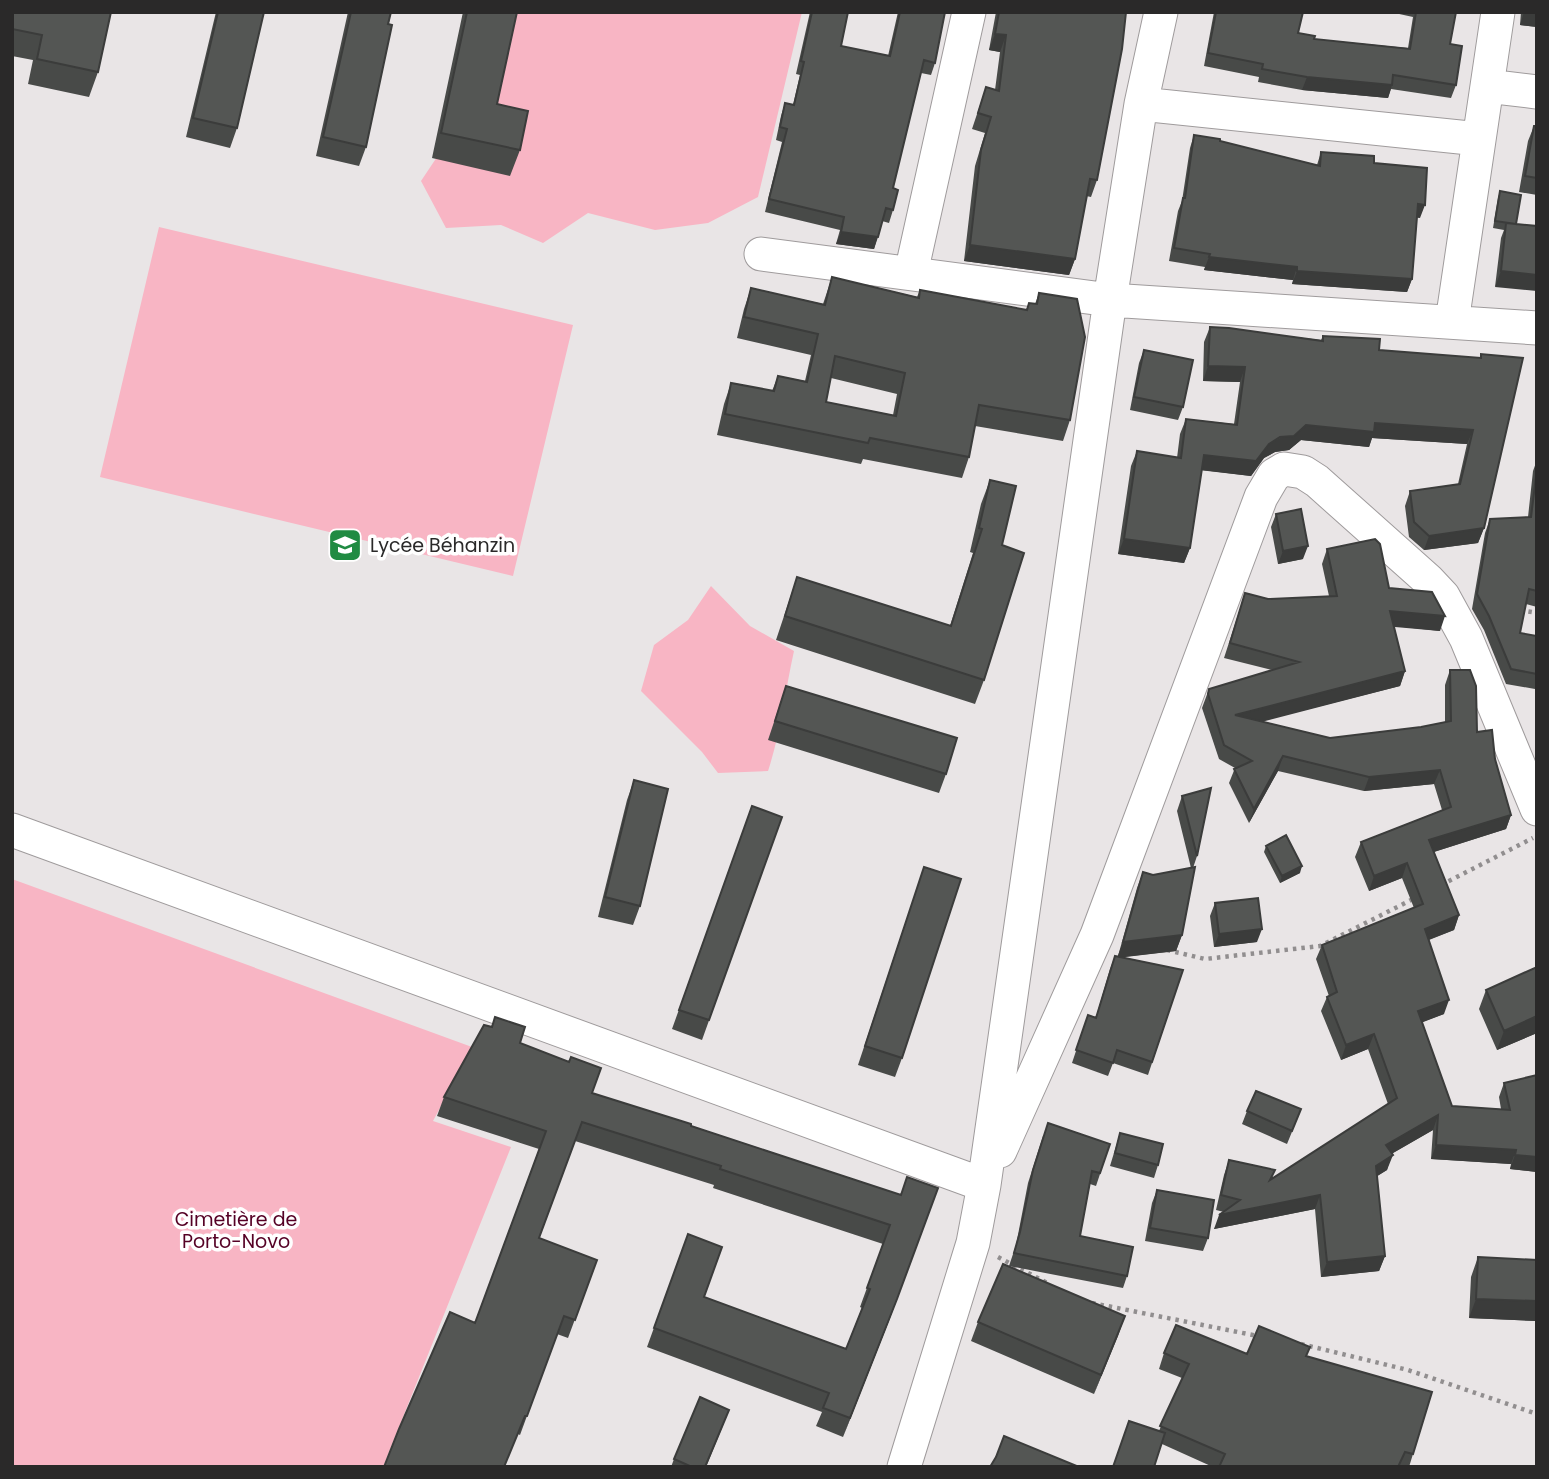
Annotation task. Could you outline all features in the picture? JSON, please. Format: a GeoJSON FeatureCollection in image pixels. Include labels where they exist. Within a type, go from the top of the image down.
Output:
{"type":"FeatureCollection","features":[{"type":"Feature","properties":{"kind":"street"},"geometry":{"type":"LineString","coordinates":[[911,273],[969,12]]}},
{"type":"Feature","properties":{"kind":"street"},"geometry":{"type":"LineString","coordinates":[[904,1467],[973,1243],[984,1185],[1110,300],[1141,104],[1161,12]]}},
{"type":"Feature","properties":{"kind":"street"},"geometry":{"type":"LineString","coordinates":[[1452,322],[1498,12]]}},
{"type":"Feature","properties":{"kind":"street"},"geometry":{"type":"LineString","coordinates":[[1487,86],[1537,92]]}},
{"type":"Feature","properties":{"kind":"street"},"geometry":{"type":"LineString","coordinates":[[1141,104],[1479,139]]}},
{"type":"Feature","properties":{"kind":"street"},"geometry":{"type":"LineString","coordinates":[[761,254],[1110,300],[1537,328]]}},
{"type":"Feature","properties":{"kind":"street"},"geometry":{"type":"LineString","coordinates":[[984,1185],[1097,935],[1261,497],[1274,475],[1284,469],[1303,472],[1317,481],[1443,596],[1465,638],[1537,809]]}},
{"type":"Feature","properties":{"kind":"street"},"geometry":{"type":"LineString","coordinates":[[12,830],[984,1185]]}},
{"type":"Feature","properties":{"kind":"path"},"geometry":{"type":"LineString","coordinates":[[1510,608],[1537,613]]}},
{"type":"Feature","properties":{"kind":"path"},"geometry":{"type":"LineString","coordinates":[[1440,885],[1537,837]]}},
{"type":"Feature","properties":{"kind":"path"},"geometry":{"type":"LineString","coordinates":[[1165,950],[1205,959],[1320,946],[1416,897]]}},
{"type":"Feature","properties":{"kind":"path"},"geometry":{"type":"LineString","coordinates":[[973,1243],[1055,1288]]}},
{"type":"Feature","properties":{"kind":"path"},"geometry":{"type":"LineString","coordinates":[[1092,1303],[1265,1337]]}},
{"type":"Feature","properties":{"kind":"path"},"geometry":{"type":"LineString","coordinates":[[1292,1342],[1408,1370],[1537,1414]]}},
{"type":"Feature","properties":{"kind":"green space"},"geometry":{"type":"Polygon","coordinates":[[[506,12],[802,12],[758,197],[708,223],[655,230],[588,213],[543,243],[501,225],[446,228],[421,181],[443,148],[506,12]]]}},
{"type":"Feature","properties":{"kind":"green space"},"geometry":{"type":"Polygon","coordinates":[[[159,227],[573,325],[513,576],[100,477],[159,227]]]}},
{"type":"Feature","properties":{"kind":"green space"},"geometry":{"type":"Polygon","coordinates":[[[711,586],[750,626],[794,651],[780,726],[768,771],[718,773],[702,752],[641,691],[654,645],[688,620],[711,586]]]}},
{"type":"Feature","properties":{"kind":"green space","name":"Cimetière de Porto-Novo"},"geometry":{"type":"Polygon","coordinates":[[[12,879],[472,1047],[433,1121],[511,1147],[383,1467],[12,1467],[12,879]]]}},
{"type":"Feature","properties":{"kind":"building"},"geometry":{"type":"Polygon","coordinates":[[[12,12],[111,12],[98,72],[37,59],[42,35],[12,29],[12,12]]]}},
{"type":"Feature","properties":{"kind":"building"},"geometry":{"type":"Polygon","coordinates":[[[218,12],[264,12],[237,128],[193,118],[218,12]]]}},
{"type":"Feature","properties":{"kind":"building"},"geometry":{"type":"Polygon","coordinates":[[[351,12],[391,12],[388,24],[392,25],[366,147],[323,137],[351,12]]]}},
{"type":"Feature","properties":{"kind":"building"},"geometry":{"type":"Polygon","coordinates":[[[467,12],[517,12],[497,104],[528,111],[520,150],[441,133],[467,12]]]}},
{"type":"Feature","properties":{"kind":"building"},"geometry":{"type":"Polygon","coordinates":[[[812,12],[848,12],[841,46],[890,56],[900,12],[945,12],[935,63],[924,60],[893,188],[898,190],[893,210],[886,208],[878,237],[841,232],[844,217],[769,199],[787,129],[780,127],[785,103],[794,105],[812,12]]]}},
{"type":"Feature","properties":{"kind":"building"},"geometry":{"type":"Polygon","coordinates":[[[999,12],[1126,12],[1122,49],[1097,180],[1090,179],[1075,259],[970,245],[981,150],[991,117],[978,113],[986,87],[999,91],[1006,35],[995,34],[999,12]]]}},
{"type":"Feature","properties":{"kind":"building"},"geometry":{"type":"Polygon","coordinates":[[[1216,12],[1303,12],[1298,33],[1315,36],[1314,39],[1410,49],[1416,12],[1456,12],[1450,44],[1462,46],[1456,85],[1393,75],[1392,85],[1307,77],[1262,69],[1263,64],[1208,53],[1216,12]]]}},
{"type":"Feature","properties":{"kind":"building"},"geometry":{"type":"Polygon","coordinates":[[[1534,126],[1537,126],[1537,178],[1525,176],[1534,126]]]}},
{"type":"Feature","properties":{"kind":"building"},"geometry":{"type":"Polygon","coordinates":[[[1194,135],[1220,139],[1320,166],[1321,152],[1374,156],[1374,163],[1427,168],[1425,205],[1418,204],[1412,279],[1297,271],[1297,267],[1209,257],[1210,254],[1174,248],[1185,198],[1194,135]]]}},
{"type":"Feature","properties":{"kind":"building"},"geometry":{"type":"Polygon","coordinates":[[[1500,191],[1521,195],[1516,224],[1495,221],[1500,191]]]}},
{"type":"Feature","properties":{"kind":"building"},"geometry":{"type":"Polygon","coordinates":[[[1506,223],[1537,226],[1537,275],[1501,271],[1506,223]]]}},
{"type":"Feature","properties":{"kind":"building"},"geometry":{"type":"Polygon","coordinates":[[[832,277],[919,298],[920,290],[1027,310],[1029,303],[1037,304],[1039,293],[1077,299],[1085,337],[1070,420],[979,405],[969,457],[870,438],[868,443],[725,414],[731,383],[774,391],[778,376],[807,382],[818,334],[744,317],[751,288],[825,305],[832,277]],[[835,356],[826,402],[896,416],[905,373],[835,356]]]}},
{"type":"Feature","properties":{"kind":"building"},"geometry":{"type":"Polygon","coordinates":[[[1210,327],[1323,341],[1323,336],[1380,339],[1379,350],[1481,358],[1481,354],[1523,358],[1484,528],[1429,536],[1414,522],[1410,491],[1460,484],[1473,430],[1375,423],[1374,432],[1306,425],[1294,436],[1280,437],[1269,444],[1256,461],[1204,455],[1190,548],[1124,539],[1137,451],[1181,458],[1186,419],[1237,425],[1245,367],[1208,366],[1210,327]]]}},
{"type":"Feature","properties":{"kind":"building"},"geometry":{"type":"Polygon","coordinates":[[[1144,350],[1193,360],[1183,407],[1134,397],[1144,350]]]}},
{"type":"Feature","properties":{"kind":"building"},"geometry":{"type":"Polygon","coordinates":[[[1537,469],[1537,591],[1529,589],[1520,633],[1537,636],[1537,674],[1511,669],[1477,594],[1490,519],[1531,517],[1537,469]]]}},
{"type":"Feature","properties":{"kind":"building"},"geometry":{"type":"Polygon","coordinates":[[[990,480],[1016,486],[1002,545],[1024,553],[984,680],[785,616],[797,577],[951,626],[982,529],[979,528],[990,480]]]}},
{"type":"Feature","properties":{"kind":"building"},"geometry":{"type":"Polygon","coordinates":[[[1301,509],[1308,546],[1283,551],[1276,514],[1301,509]]]}},
{"type":"Feature","properties":{"kind":"building"},"geometry":{"type":"Polygon","coordinates":[[[1375,539],[1380,544],[1389,588],[1432,592],[1445,616],[1390,611],[1405,671],[1235,715],[1330,738],[1421,727],[1451,721],[1450,670],[1470,670],[1476,686],[1477,732],[1492,730],[1495,759],[1511,815],[1429,840],[1459,915],[1425,929],[1449,1000],[1418,1011],[1452,1106],[1510,1110],[1504,1083],[1537,1075],[1537,1157],[1515,1155],[1516,1150],[1436,1145],[1438,1115],[1386,1145],[1393,1155],[1376,1166],[1385,1256],[1327,1262],[1320,1195],[1219,1215],[1240,1200],[1221,1195],[1229,1160],[1275,1170],[1270,1180],[1397,1098],[1374,1034],[1346,1045],[1327,997],[1337,992],[1322,945],[1423,904],[1407,863],[1374,876],[1361,842],[1451,807],[1440,770],[1369,777],[1283,756],[1254,809],[1234,769],[1252,761],[1224,745],[1208,694],[1209,689],[1299,662],[1230,643],[1245,593],[1268,599],[1337,596],[1327,549],[1375,539]]]}},
{"type":"Feature","properties":{"kind":"building"},"geometry":{"type":"Polygon","coordinates":[[[786,686],[957,738],[946,774],[775,721],[786,686]]]}},
{"type":"Feature","properties":{"kind":"building"},"geometry":{"type":"Polygon","coordinates":[[[634,780],[668,789],[640,906],[605,897],[634,780]]]}},
{"type":"Feature","properties":{"kind":"building"},"geometry":{"type":"Polygon","coordinates":[[[1211,788],[1197,856],[1182,796],[1211,788]]]}},
{"type":"Feature","properties":{"kind":"building"},"geometry":{"type":"Polygon","coordinates":[[[752,806],[782,817],[709,1020],[679,1010],[752,806]]]}},
{"type":"Feature","properties":{"kind":"building"},"geometry":{"type":"Polygon","coordinates":[[[1286,835],[1302,866],[1282,876],[1266,846],[1286,835]]]}},
{"type":"Feature","properties":{"kind":"building"},"geometry":{"type":"Polygon","coordinates":[[[924,867],[961,879],[902,1058],[865,1046],[924,867]]]}},
{"type":"Feature","properties":{"kind":"building"},"geometry":{"type":"Polygon","coordinates":[[[1195,867],[1182,935],[1123,942],[1143,872],[1153,875],[1195,867]]]}},
{"type":"Feature","properties":{"kind":"building"},"geometry":{"type":"Polygon","coordinates":[[[1258,898],[1262,929],[1219,934],[1215,903],[1258,898]]]}},
{"type":"Feature","properties":{"kind":"building"},"geometry":{"type":"Polygon","coordinates":[[[1115,956],[1183,970],[1152,1062],[1117,1050],[1113,1063],[1076,1050],[1088,1015],[1096,1018],[1115,956]]]}},
{"type":"Feature","properties":{"kind":"building"},"geometry":{"type":"Polygon","coordinates":[[[1537,967],[1537,1016],[1504,1031],[1486,990],[1537,967]]]}},
{"type":"Feature","properties":{"kind":"building"},"geometry":{"type":"Polygon","coordinates":[[[495,1017],[525,1027],[520,1043],[569,1062],[571,1057],[601,1068],[592,1093],[901,1195],[907,1177],[938,1188],[850,1418],[823,1408],[829,1393],[654,1328],[688,1234],[722,1247],[704,1297],[846,1349],[870,1289],[867,1288],[890,1225],[720,1169],[721,1166],[582,1122],[539,1238],[597,1260],[575,1320],[564,1316],[527,1416],[504,1467],[384,1467],[450,1312],[475,1323],[546,1131],[444,1097],[484,1025],[492,1027],[495,1017]]]}},
{"type":"Feature","properties":{"kind":"building"},"geometry":{"type":"Polygon","coordinates":[[[1256,1091],[1301,1109],[1292,1131],[1247,1111],[1256,1091]]]}},
{"type":"Feature","properties":{"kind":"building"},"geometry":{"type":"Polygon","coordinates":[[[1048,1123],[1110,1144],[1100,1173],[1092,1171],[1080,1236],[1133,1247],[1127,1276],[1014,1253],[1033,1170],[1048,1123]]]}},
{"type":"Feature","properties":{"kind":"building"},"geometry":{"type":"Polygon","coordinates":[[[1120,1133],[1163,1144],[1158,1165],[1115,1153],[1120,1133]]]}},
{"type":"Feature","properties":{"kind":"building"},"geometry":{"type":"Polygon","coordinates":[[[1157,1190],[1214,1200],[1208,1238],[1150,1228],[1157,1190]]]}},
{"type":"Feature","properties":{"kind":"building"},"geometry":{"type":"Polygon","coordinates":[[[1478,1257],[1537,1260],[1537,1301],[1476,1299],[1478,1257]]]}},
{"type":"Feature","properties":{"kind":"building"},"geometry":{"type":"Polygon","coordinates":[[[1003,1264],[1125,1316],[1101,1375],[978,1322],[1003,1264]]]}},
{"type":"Feature","properties":{"kind":"building"},"geometry":{"type":"Polygon","coordinates":[[[1176,1325],[1247,1354],[1259,1326],[1310,1347],[1306,1356],[1432,1392],[1413,1454],[1405,1452],[1398,1467],[1219,1467],[1225,1454],[1160,1426],[1189,1364],[1164,1353],[1176,1325]]]}},
{"type":"Feature","properties":{"kind":"building"},"geometry":{"type":"Polygon","coordinates":[[[700,1397],[729,1410],[705,1467],[692,1467],[674,1459],[700,1397]]]}},
{"type":"Feature","properties":{"kind":"building"},"geometry":{"type":"Polygon","coordinates":[[[1129,1421],[1165,1433],[1154,1467],[1113,1467],[1129,1421]]]}},
{"type":"Feature","properties":{"kind":"building"},"geometry":{"type":"Polygon","coordinates":[[[1004,1436],[1079,1467],[990,1467],[1004,1436]]]}},
{"type":"Feature","properties":{"kind":"place","name":"Lycée Béhanzin"},"geometry":{"type":"Point","coordinates":[345,545]}}]}
